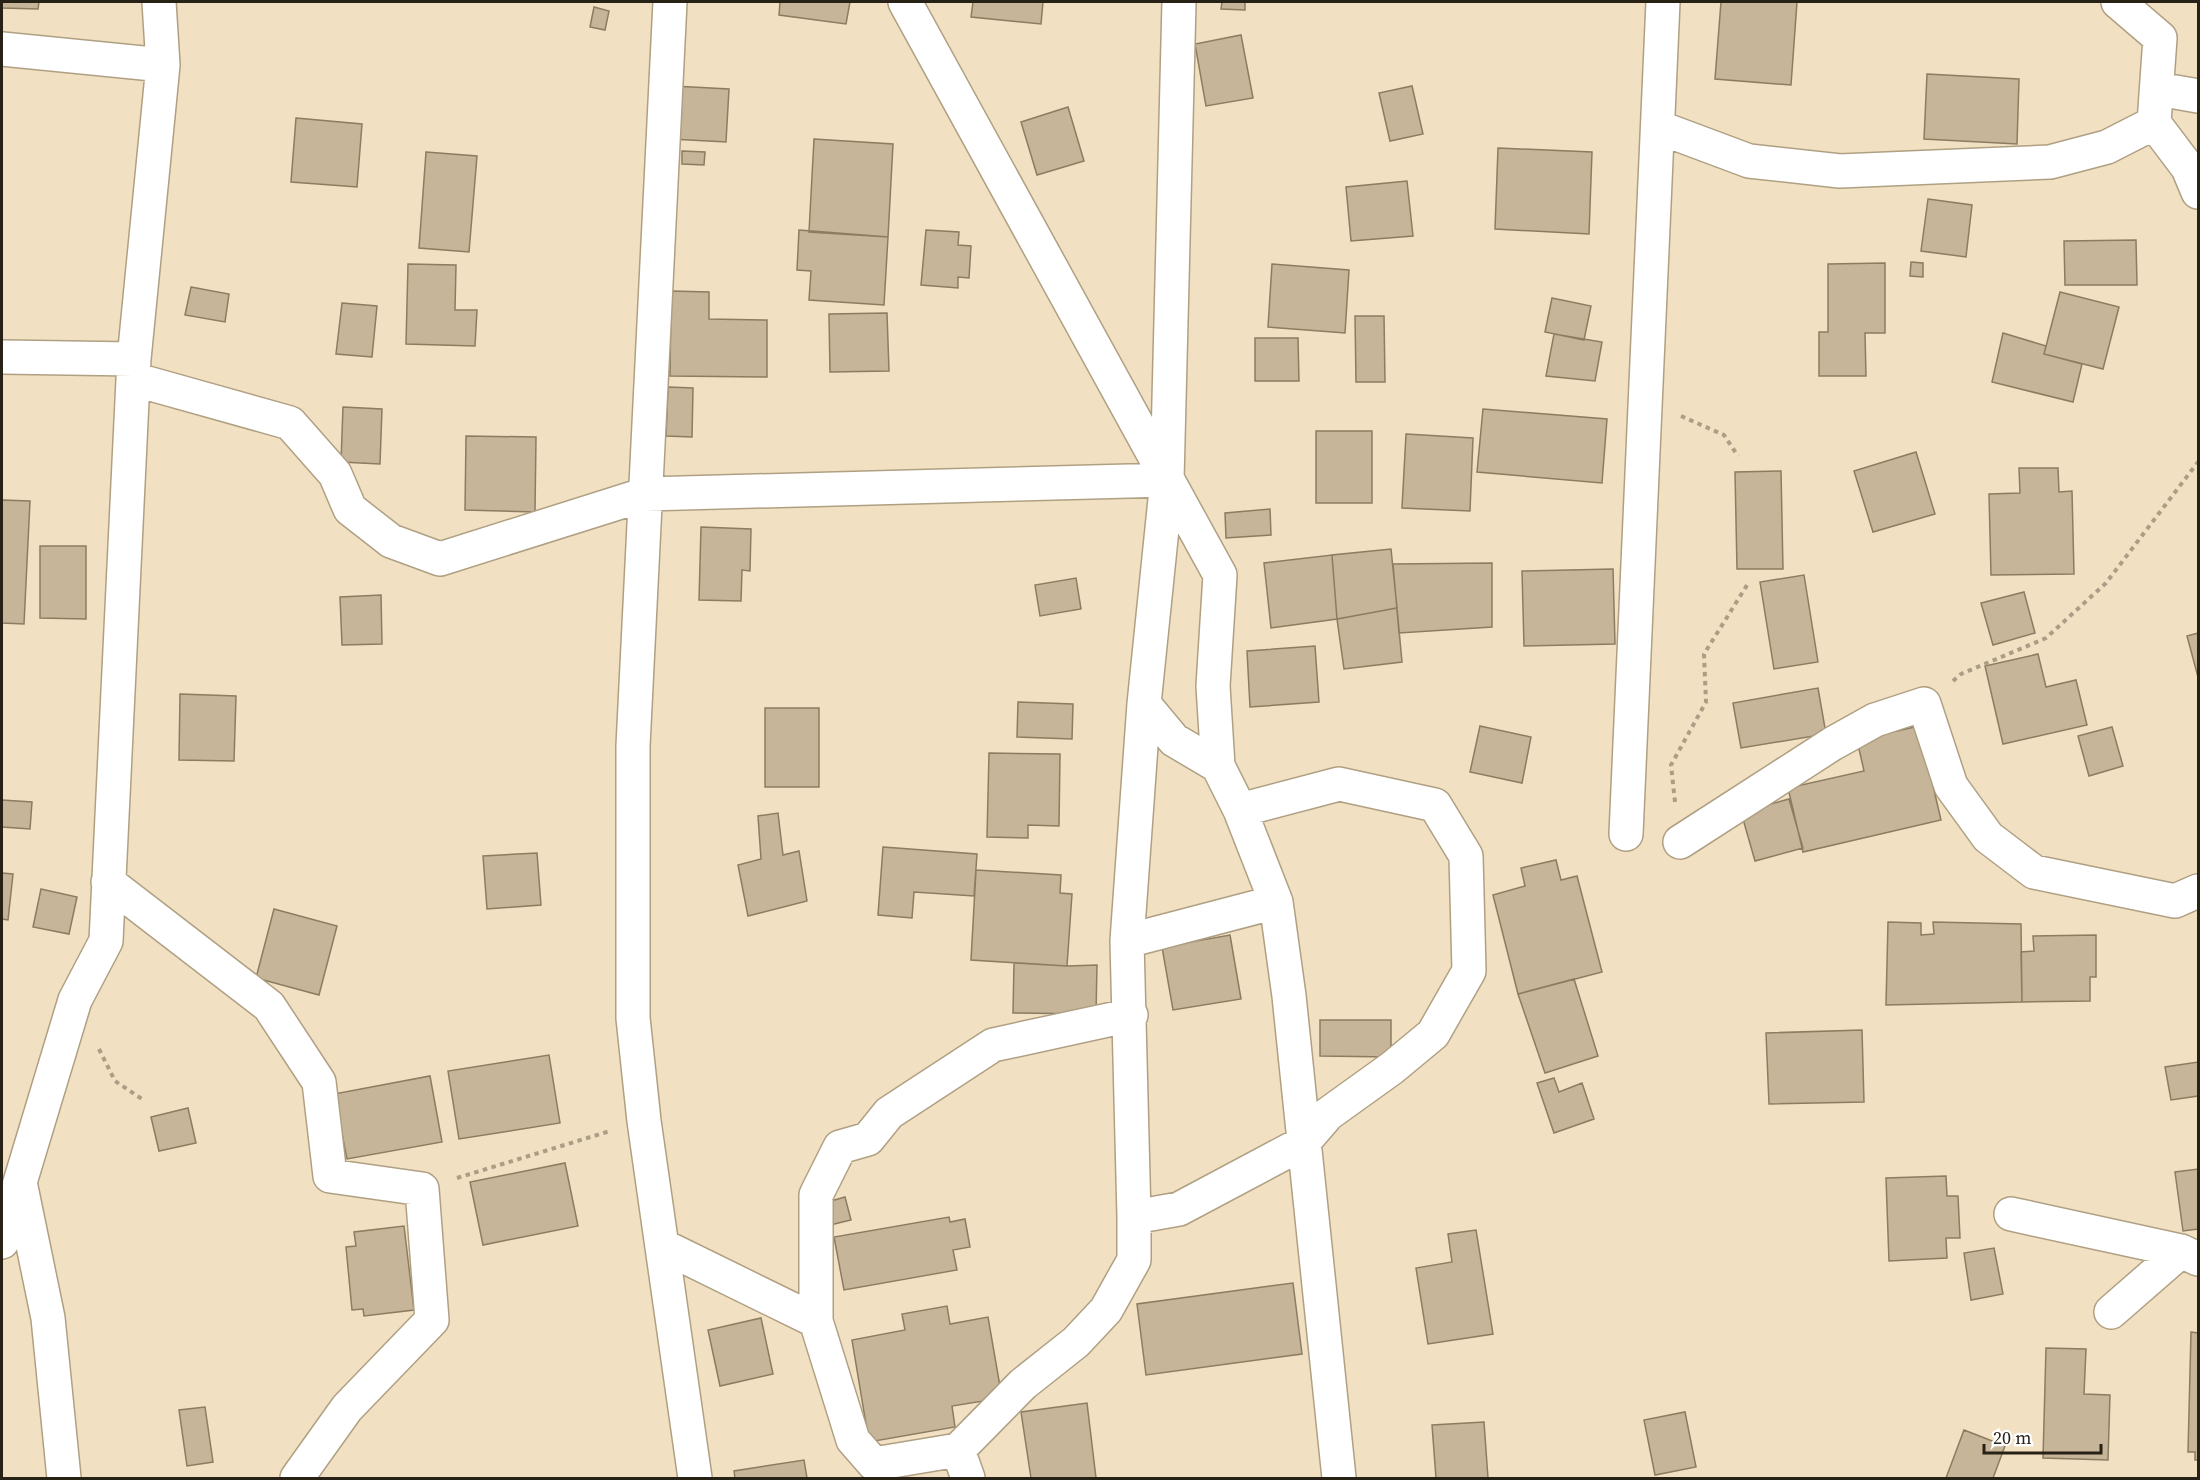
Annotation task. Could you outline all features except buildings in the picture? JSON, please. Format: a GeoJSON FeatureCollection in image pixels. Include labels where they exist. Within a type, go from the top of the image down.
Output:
{"type":"FeatureCollection","features":[{"type":"Feature","properties":{"kind":"street"},"geometry":{"type":"LineString","coordinates":[[2,1242],[11,1184],[75,1000],[106,940],[133,369],[163,65],[159,2]]}},
{"type":"Feature","properties":{"kind":"street"},"geometry":{"type":"LineString","coordinates":[[670,2],[633,770],[633,1018],[644,1121],[695,1479]]}},
{"type":"Feature","properties":{"kind":"street"},"geometry":{"type":"LineString","coordinates":[[905,2],[1220,575],[1213,686],[1218,766],[1240,810],[1276,902],[1289,996],[1339,1479]]}},
{"type":"Feature","properties":{"kind":"street"},"geometry":{"type":"LineString","coordinates":[[1131,1015],[993,1045],[889,1113],[868,1139],[840,1147],[816,1195],[816,1321],[853,1440],[874,1464],[963,1464],[999,1411],[1023,1384],[1076,1342],[1106,1310],[1134,1260],[1131,1015],[1128,941],[1144,704],[1167,480],[1179,2]]}},
{"type":"Feature","properties":{"kind":"street"},"geometry":{"type":"LineString","coordinates":[[1626,834],[1663,2]]}},
{"type":"Feature","properties":{"kind":"street"},"geometry":{"type":"LineString","coordinates":[[2118,2],[2160,38],[2154,123],[2188,168],[2199,192]]}},
{"type":"Feature","properties":{"kind":"street"},"geometry":{"type":"LineString","coordinates":[[2,49],[163,65]]}},
{"type":"Feature","properties":{"kind":"street"},"geometry":{"type":"LineString","coordinates":[[2158,89],[2199,96]]}},
{"type":"Feature","properties":{"kind":"street"},"geometry":{"type":"LineString","coordinates":[[1658,127],[1749,161],[1840,171],[2049,162],[2107,147],[2154,123]]}},
{"type":"Feature","properties":{"kind":"street"},"geometry":{"type":"LineString","coordinates":[[2,357],[133,369],[290,423],[335,474],[350,509],[390,541],[440,559],[646,494],[1167,480]]}},
{"type":"Feature","properties":{"kind":"street"},"geometry":{"type":"LineString","coordinates":[[1144,704],[1174,740],[1218,766]]}},
{"type":"Feature","properties":{"kind":"street"},"geometry":{"type":"LineString","coordinates":[[1680,842],[1832,744],[1875,720],[1924,704],[1950,786],[1988,837],[2034,872],[2175,900],[2199,891]]}},
{"type":"Feature","properties":{"kind":"street"},"geometry":{"type":"LineString","coordinates":[[1134,1217],[1179,1209],[1303,1143],[1328,1114],[1392,1068],[1433,1034],[1469,971],[1466,856],[1435,805],[1339,784],[1240,810]]}},
{"type":"Feature","properties":{"kind":"street"},"geometry":{"type":"LineString","coordinates":[[108,882],[269,1006],[319,1082],[330,1176],[422,1189],[432,1320],[347,1408],[297,1479]]}},
{"type":"Feature","properties":{"kind":"street"},"geometry":{"type":"LineString","coordinates":[[1128,941],[1276,902]]}},
{"type":"Feature","properties":{"kind":"street"},"geometry":{"type":"LineString","coordinates":[[11,1184],[48,1317],[64,1479]]}},
{"type":"Feature","properties":{"kind":"street"},"geometry":{"type":"LineString","coordinates":[[2011,1214],[2190,1255]]}},
{"type":"Feature","properties":{"kind":"street"},"geometry":{"type":"LineString","coordinates":[[663,1246],[816,1321]]}},
{"type":"Feature","properties":{"kind":"street"},"geometry":{"type":"LineString","coordinates":[[2111,1312],[2190,1255]]}},
{"type":"Feature","properties":{"kind":"path"},"geometry":{"type":"LineString","coordinates":[[1647,400],[1724,435],[1738,456]]}},
{"type":"Feature","properties":{"kind":"path"},"geometry":{"type":"LineString","coordinates":[[1924,704],[1961,674],[2046,638],[2106,583],[2199,462]]}},
{"type":"Feature","properties":{"kind":"path"},"geometry":{"type":"LineString","coordinates":[[1680,842],[1671,765],[1706,702],[1704,654],[1749,582]]}},
{"type":"Feature","properties":{"kind":"path"},"geometry":{"type":"LineString","coordinates":[[75,1000],[115,1081],[142,1099]]}},
{"type":"Feature","properties":{"kind":"path"},"geometry":{"type":"LineString","coordinates":[[422,1189],[644,1121]]}}]}
